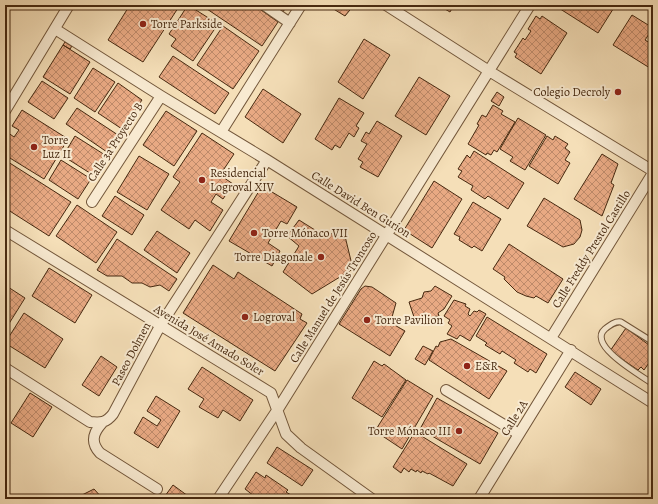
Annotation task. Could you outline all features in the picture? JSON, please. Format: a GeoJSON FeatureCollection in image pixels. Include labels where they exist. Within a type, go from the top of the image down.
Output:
{"type":"FeatureCollection","features":[{"type":"Feature","properties":{"kind":"street"},"geometry":{"type":"LineString","coordinates":[[5,112],[69,5]]}},
{"type":"Feature","properties":{"kind":"street"},"geometry":{"type":"LineString","coordinates":[[264,5],[290,23]]}},
{"type":"Feature","properties":{"kind":"street"},"geometry":{"type":"LineString","coordinates":[[222,132],[301,5]]}},
{"type":"Feature","properties":{"kind":"street"},"geometry":{"type":"LineString","coordinates":[[386,5],[489,71],[653,172]]}},
{"type":"Feature","properties":{"kind":"street","name":"Calle Manuel de Jesús Troncoso"},"geometry":{"type":"LineString","coordinates":[[218,499],[278,409],[530,5]]}},
{"type":"Feature","properties":{"kind":"street","name":"Calle David Ben Gurion"},"geometry":{"type":"LineString","coordinates":[[55,29],[161,96],[267,160],[386,236],[651,398]]}},
{"type":"Feature","properties":{"kind":"street","name":"Calle 3a Proyecto B"},"geometry":{"type":"LineString","coordinates":[[92,202],[161,96]]}},
{"type":"Feature","properties":{"kind":"street","name":"Paseo Dolmen"},"geometry":{"type":"LineString","coordinates":[[157,489],[100,453],[95,447],[93,440],[95,431],[102,423],[108,421],[113,414],[160,326],[267,160]]}},
{"type":"Feature","properties":{"kind":"street","name":"Calle Freddy Prestol Castillo"},"geometry":{"type":"LineString","coordinates":[[552,338],[653,172]]}},
{"type":"Feature","properties":{"kind":"street","name":"Avenida José Amado Soler"},"geometry":{"type":"LineString","coordinates":[[5,230],[271,393],[278,409],[284,431],[291,439],[348,483],[372,499]]}},
{"type":"Feature","properties":{"kind":"street","name":"Calle 2A"},"geometry":{"type":"LineString","coordinates":[[479,499],[571,350]]}},
{"type":"Feature","properties":{"kind":"street"},"geometry":{"type":"LineString","coordinates":[[5,368],[90,422],[102,423]]}},
{"type":"Feature","properties":{"kind":"street"},"geometry":{"type":"LineString","coordinates":[[446,390],[519,434]]}},
{"type":"Feature","properties":{"kind":"lane"},"geometry":{"type":"LineString","coordinates":[[653,342],[621,322],[616,322],[610,325],[601,335],[603,343],[611,354],[653,384]]}},
{"type":"Feature","properties":{"kind":"building","name":"Torre Parkside"},"geometry":{"type":"Polygon","coordinates":[[[128,5],[180,5],[143,62],[108,40],[128,8],[128,5]]]}},
{"type":"Feature","properties":{"kind":"building"},"geometry":{"type":"Polygon","coordinates":[[[188,5],[218,24],[193,61],[171,46],[176,39],[169,34],[188,5]]]}},
{"type":"Feature","properties":{"kind":"building"},"geometry":{"type":"Polygon","coordinates":[[[201,5],[254,5],[278,22],[262,46],[201,5]]]}},
{"type":"Feature","properties":{"kind":"building"},"geometry":{"type":"Polygon","coordinates":[[[273,5],[287,5],[283,12],[273,5]]]}},
{"type":"Feature","properties":{"kind":"building"},"geometry":{"type":"Polygon","coordinates":[[[327,5],[354,5],[345,16],[327,5]]]}},
{"type":"Feature","properties":{"kind":"building"},"geometry":{"type":"Polygon","coordinates":[[[438,5],[454,5],[450,12],[438,5]]]}},
{"type":"Feature","properties":{"kind":"building"},"geometry":{"type":"Polygon","coordinates":[[[554,5],[613,5],[615,6],[598,33],[554,5]]]}},
{"type":"Feature","properties":{"kind":"building"},"geometry":{"type":"Polygon","coordinates":[[[632,15],[653,28],[645,40],[653,45],[653,70],[613,45],[632,15]]]}},
{"type":"Feature","properties":{"kind":"building"},"geometry":{"type":"Polygon","coordinates":[[[536,16],[540,19],[542,16],[567,33],[541,74],[515,57],[517,54],[514,52],[523,38],[525,40],[531,31],[528,29],[536,16]]]}},
{"type":"Feature","properties":{"kind":"building"},"geometry":{"type":"Polygon","coordinates":[[[223,26],[259,51],[233,89],[197,65],[223,26]]]}},
{"type":"Feature","properties":{"kind":"building"},"geometry":{"type":"Polygon","coordinates":[[[364,39],[390,55],[363,99],[338,82],[364,39]]]}},
{"type":"Feature","properties":{"kind":"building"},"geometry":{"type":"Polygon","coordinates":[[[65,42],[72,46],[70,49],[63,45],[65,42]]]}},
{"type":"Feature","properties":{"kind":"building"},"geometry":{"type":"Polygon","coordinates":[[[63,45],[90,62],[70,94],[43,77],[63,45]]]}},
{"type":"Feature","properties":{"kind":"building"},"geometry":{"type":"Polygon","coordinates":[[[173,56],[229,93],[215,114],[159,77],[173,56]]]}},
{"type":"Feature","properties":{"kind":"building"},"geometry":{"type":"Polygon","coordinates":[[[93,68],[115,82],[95,112],[74,98],[93,68]]]}},
{"type":"Feature","properties":{"kind":"building"},"geometry":{"type":"Polygon","coordinates":[[[419,77],[450,96],[426,135],[395,116],[419,77]]]}},
{"type":"Feature","properties":{"kind":"building"},"geometry":{"type":"Polygon","coordinates":[[[42,81],[68,98],[54,119],[28,102],[42,81]]]}},
{"type":"Feature","properties":{"kind":"building"},"geometry":{"type":"Polygon","coordinates":[[[118,83],[142,100],[122,129],[98,113],[118,83]]]}},
{"type":"Feature","properties":{"kind":"building"},"geometry":{"type":"Polygon","coordinates":[[[263,89],[301,114],[283,143],[245,117],[263,89]]]}},
{"type":"Feature","properties":{"kind":"building"},"geometry":{"type":"Polygon","coordinates":[[[497,92],[504,97],[499,106],[491,101],[497,92]]]}},
{"type":"Feature","properties":{"kind":"building"},"geometry":{"type":"Polygon","coordinates":[[[339,98],[364,113],[356,126],[359,128],[354,137],[349,133],[340,148],[335,145],[332,150],[315,139],[339,98]]]}},
{"type":"Feature","properties":{"kind":"building"},"geometry":{"type":"Polygon","coordinates":[[[493,105],[503,111],[501,114],[515,122],[497,152],[494,150],[491,155],[487,153],[486,155],[468,144],[479,125],[477,124],[482,115],[486,117],[493,105]]]}},
{"type":"Feature","properties":{"kind":"building"},"geometry":{"type":"Polygon","coordinates":[[[77,108],[118,135],[107,152],[66,124],[77,108]]]}},
{"type":"Feature","properties":{"kind":"building","name":"Torre Luz II"},"geometry":{"type":"Polygon","coordinates":[[[22,110],[68,139],[44,179],[5,155],[5,136],[7,132],[14,137],[19,130],[12,126],[22,110]]]}},
{"type":"Feature","properties":{"kind":"building"},"geometry":{"type":"Polygon","coordinates":[[[166,111],[197,131],[174,166],[143,145],[166,111]]]}},
{"type":"Feature","properties":{"kind":"building"},"geometry":{"type":"Polygon","coordinates":[[[518,118],[546,135],[525,170],[510,161],[513,157],[500,149],[518,118]]]}},
{"type":"Feature","properties":{"kind":"building"},"geometry":{"type":"Polygon","coordinates":[[[377,121],[402,136],[378,177],[360,167],[363,162],[358,159],[367,144],[361,141],[366,132],[369,134],[377,121]]]}},
{"type":"Feature","properties":{"kind":"building","name":"Residencial Logroval XIV"},"geometry":{"type":"Polygon","coordinates":[[[202,133],[234,154],[220,175],[233,184],[223,199],[216,194],[211,202],[223,210],[210,231],[195,220],[189,229],[161,210],[180,182],[173,177],[202,133]]]}},
{"type":"Feature","properties":{"kind":"building"},"geometry":{"type":"Polygon","coordinates":[[[75,136],[105,155],[93,175],[63,156],[75,136]]]}},
{"type":"Feature","properties":{"kind":"building"},"geometry":{"type":"Polygon","coordinates":[[[547,136],[553,140],[555,136],[568,144],[565,148],[570,152],[565,160],[570,163],[558,184],[529,166],[547,136]]]}},
{"type":"Feature","properties":{"kind":"building"},"geometry":{"type":"Polygon","coordinates":[[[474,151],[524,183],[508,209],[488,196],[485,199],[471,190],[473,186],[458,177],[462,171],[458,169],[467,155],[470,158],[474,151]]]}},
{"type":"Feature","properties":{"kind":"building"},"geometry":{"type":"Polygon","coordinates":[[[602,154],[618,164],[611,183],[614,185],[602,216],[574,199],[602,154]]]}},
{"type":"Feature","properties":{"kind":"building"},"geometry":{"type":"Polygon","coordinates":[[[139,156],[169,174],[147,210],[117,192],[139,156]]]}},
{"type":"Feature","properties":{"kind":"building"},"geometry":{"type":"Polygon","coordinates":[[[5,160],[71,202],[49,236],[5,208],[5,160]]]}},
{"type":"Feature","properties":{"kind":"building"},"geometry":{"type":"Polygon","coordinates":[[[61,160],[91,179],[78,199],[49,180],[61,160]]]}},
{"type":"Feature","properties":{"kind":"building"},"geometry":{"type":"Polygon","coordinates":[[[434,181],[462,199],[432,248],[404,230],[434,181]]]}},
{"type":"Feature","properties":{"kind":"building","name":"Torre Mónaco VII"},"geometry":{"type":"Polygon","coordinates":[[[262,186],[297,207],[287,224],[281,221],[268,243],[280,251],[272,266],[229,241],[262,186]]]}},
{"type":"Feature","properties":{"kind":"building"},"geometry":{"type":"Polygon","coordinates":[[[115,196],[144,215],[132,235],[102,216],[115,196]]]}},
{"type":"Feature","properties":{"kind":"building"},"geometry":{"type":"Polygon","coordinates":[[[544,198],[580,220],[582,230],[580,237],[574,244],[563,247],[527,226],[544,198]]]}},
{"type":"Feature","properties":{"kind":"building"},"geometry":{"type":"Polygon","coordinates":[[[473,202],[501,219],[482,251],[474,246],[472,248],[459,240],[460,237],[454,234],[473,202]]]}},
{"type":"Feature","properties":{"kind":"building"},"geometry":{"type":"Polygon","coordinates":[[[77,205],[117,232],[96,263],[56,236],[77,205]]]}},
{"type":"Feature","properties":{"kind":"building","name":"Torre Diagonale"},"geometry":{"type":"Polygon","coordinates":[[[299,220],[323,235],[344,232],[353,269],[312,294],[283,272],[299,246],[287,236],[299,220]]]}},
{"type":"Feature","properties":{"kind":"building"},"geometry":{"type":"Polygon","coordinates":[[[157,231],[190,253],[177,273],[144,250],[157,231]]]}},
{"type":"Feature","properties":{"kind":"building"},"geometry":{"type":"Polygon","coordinates":[[[117,239],[177,279],[169,291],[160,285],[150,287],[142,283],[132,283],[122,276],[107,276],[97,270],[117,239]]]}},
{"type":"Feature","properties":{"kind":"building"},"geometry":{"type":"Polygon","coordinates":[[[509,244],[563,279],[548,303],[536,296],[534,298],[517,292],[504,279],[505,277],[493,269],[509,244]]]}},
{"type":"Feature","properties":{"kind":"building","name":"Logroval"},"geometry":{"type":"Polygon","coordinates":[[[213,265],[234,279],[238,272],[302,314],[300,319],[307,323],[275,371],[183,313],[213,265]]]}},
{"type":"Feature","properties":{"kind":"building"},"geometry":{"type":"Polygon","coordinates":[[[49,268],[92,295],[75,323],[32,296],[49,268]]]}},
{"type":"Feature","properties":{"kind":"building","name":"Torre Pavilion"},"geometry":{"type":"Polygon","coordinates":[[[365,286],[372,287],[396,303],[392,317],[394,318],[391,323],[405,331],[390,356],[339,324],[361,289],[365,286]]]}},
{"type":"Feature","properties":{"kind":"building"},"geometry":{"type":"Polygon","coordinates":[[[435,286],[452,296],[444,309],[438,313],[439,316],[425,320],[424,317],[415,320],[409,302],[422,298],[424,292],[431,291],[435,286]]]}},
{"type":"Feature","properties":{"kind":"building"},"geometry":{"type":"Polygon","coordinates":[[[8,287],[25,298],[5,330],[5,292],[8,287]]]}},
{"type":"Feature","properties":{"kind":"building"},"geometry":{"type":"Polygon","coordinates":[[[454,300],[466,304],[465,306],[470,309],[468,314],[470,316],[474,311],[477,312],[479,310],[486,314],[470,341],[460,335],[457,339],[447,334],[452,326],[448,323],[450,320],[444,316],[454,300]]]}},
{"type":"Feature","properties":{"kind":"building"},"geometry":{"type":"Polygon","coordinates":[[[24,313],[63,339],[45,368],[5,343],[24,313]]]}},
{"type":"Feature","properties":{"kind":"building"},"geometry":{"type":"Polygon","coordinates":[[[487,317],[547,354],[536,373],[530,369],[528,372],[514,363],[516,360],[502,351],[500,354],[485,345],[487,343],[476,336],[487,317]]]}},
{"type":"Feature","properties":{"kind":"building"},"geometry":{"type":"Polygon","coordinates":[[[626,328],[653,348],[653,357],[644,370],[641,367],[638,370],[610,351],[626,328]]]}},
{"type":"Feature","properties":{"kind":"building","name":"E&R"},"geometry":{"type":"Polygon","coordinates":[[[451,339],[507,371],[489,399],[429,360],[436,346],[438,347],[440,342],[451,339]]]}},
{"type":"Feature","properties":{"kind":"building"},"geometry":{"type":"Polygon","coordinates":[[[423,346],[433,351],[425,365],[415,359],[423,346]]]}},
{"type":"Feature","properties":{"kind":"building"},"geometry":{"type":"Polygon","coordinates":[[[101,356],[117,367],[99,396],[82,385],[101,356]]]}},
{"type":"Feature","properties":{"kind":"building"},"geometry":{"type":"Polygon","coordinates":[[[374,361],[382,366],[384,364],[406,380],[382,417],[352,398],[374,361]]]}},
{"type":"Feature","properties":{"kind":"building"},"geometry":{"type":"Polygon","coordinates":[[[202,367],[253,400],[240,421],[223,410],[218,418],[199,407],[204,399],[188,389],[202,367]]]}},
{"type":"Feature","properties":{"kind":"building"},"geometry":{"type":"Polygon","coordinates":[[[575,372],[601,389],[591,405],[565,387],[575,372]]]}},
{"type":"Feature","properties":{"kind":"building"},"geometry":{"type":"Polygon","coordinates":[[[407,380],[433,396],[402,449],[375,431],[407,380]]]}},
{"type":"Feature","properties":{"kind":"building"},"geometry":{"type":"Polygon","coordinates":[[[30,393],[52,407],[33,437],[11,423],[30,393]]]}},
{"type":"Feature","properties":{"kind":"building"},"geometry":{"type":"Polygon","coordinates":[[[156,396],[180,411],[158,448],[134,433],[143,417],[157,426],[161,420],[147,411],[156,396]]]}},
{"type":"Feature","properties":{"kind":"building","name":"Torre Mónaco III"},"geometry":{"type":"Polygon","coordinates":[[[437,398],[498,433],[480,464],[420,429],[437,398]]]}},
{"type":"Feature","properties":{"kind":"building"},"geometry":{"type":"Polygon","coordinates":[[[415,432],[467,464],[453,486],[429,473],[428,474],[422,471],[421,473],[417,470],[416,472],[411,469],[409,472],[404,468],[401,473],[393,467],[415,432]]]}},
{"type":"Feature","properties":{"kind":"building"},"geometry":{"type":"Polygon","coordinates":[[[277,447],[313,470],[302,486],[267,463],[277,447]]]}},
{"type":"Feature","properties":{"kind":"building"},"geometry":{"type":"Polygon","coordinates":[[[256,472],[265,478],[266,475],[288,490],[286,492],[291,495],[289,499],[258,499],[245,489],[256,472]]]}},
{"type":"Feature","properties":{"kind":"building"},"geometry":{"type":"Polygon","coordinates":[[[173,485],[188,496],[186,499],[169,499],[165,496],[173,485]]]}},
{"type":"Feature","properties":{"kind":"building"},"geometry":{"type":"Polygon","coordinates":[[[94,489],[103,499],[74,499],[94,489]]]}},
{"type":"Feature","properties":{"kind":"place","name":"Torre Parkside"},"geometry":{"type":"Point","coordinates":[143,24]}},
{"type":"Feature","properties":{"kind":"place","name":"Colegio Decroly"},"geometry":{"type":"Point","coordinates":[618,92]}},
{"type":"Feature","properties":{"kind":"place","name":"Torre Luz II"},"geometry":{"type":"Point","coordinates":[34,147]}},
{"type":"Feature","properties":{"kind":"place","name":"Residencial Logroval XIV"},"geometry":{"type":"Point","coordinates":[202,180]}},
{"type":"Feature","properties":{"kind":"place","name":"Torre Mónaco VII"},"geometry":{"type":"Point","coordinates":[254,233]}},
{"type":"Feature","properties":{"kind":"place","name":"Torre Diagonale"},"geometry":{"type":"Point","coordinates":[321,257]}},
{"type":"Feature","properties":{"kind":"place","name":"Logroval"},"geometry":{"type":"Point","coordinates":[245,317]}},
{"type":"Feature","properties":{"kind":"place","name":"Torre Pavilion"},"geometry":{"type":"Point","coordinates":[367,320]}},
{"type":"Feature","properties":{"kind":"place","name":"E&R"},"geometry":{"type":"Point","coordinates":[467,366]}},
{"type":"Feature","properties":{"kind":"place","name":"Torre Mónaco III"},"geometry":{"type":"Point","coordinates":[459,431]}}]}
